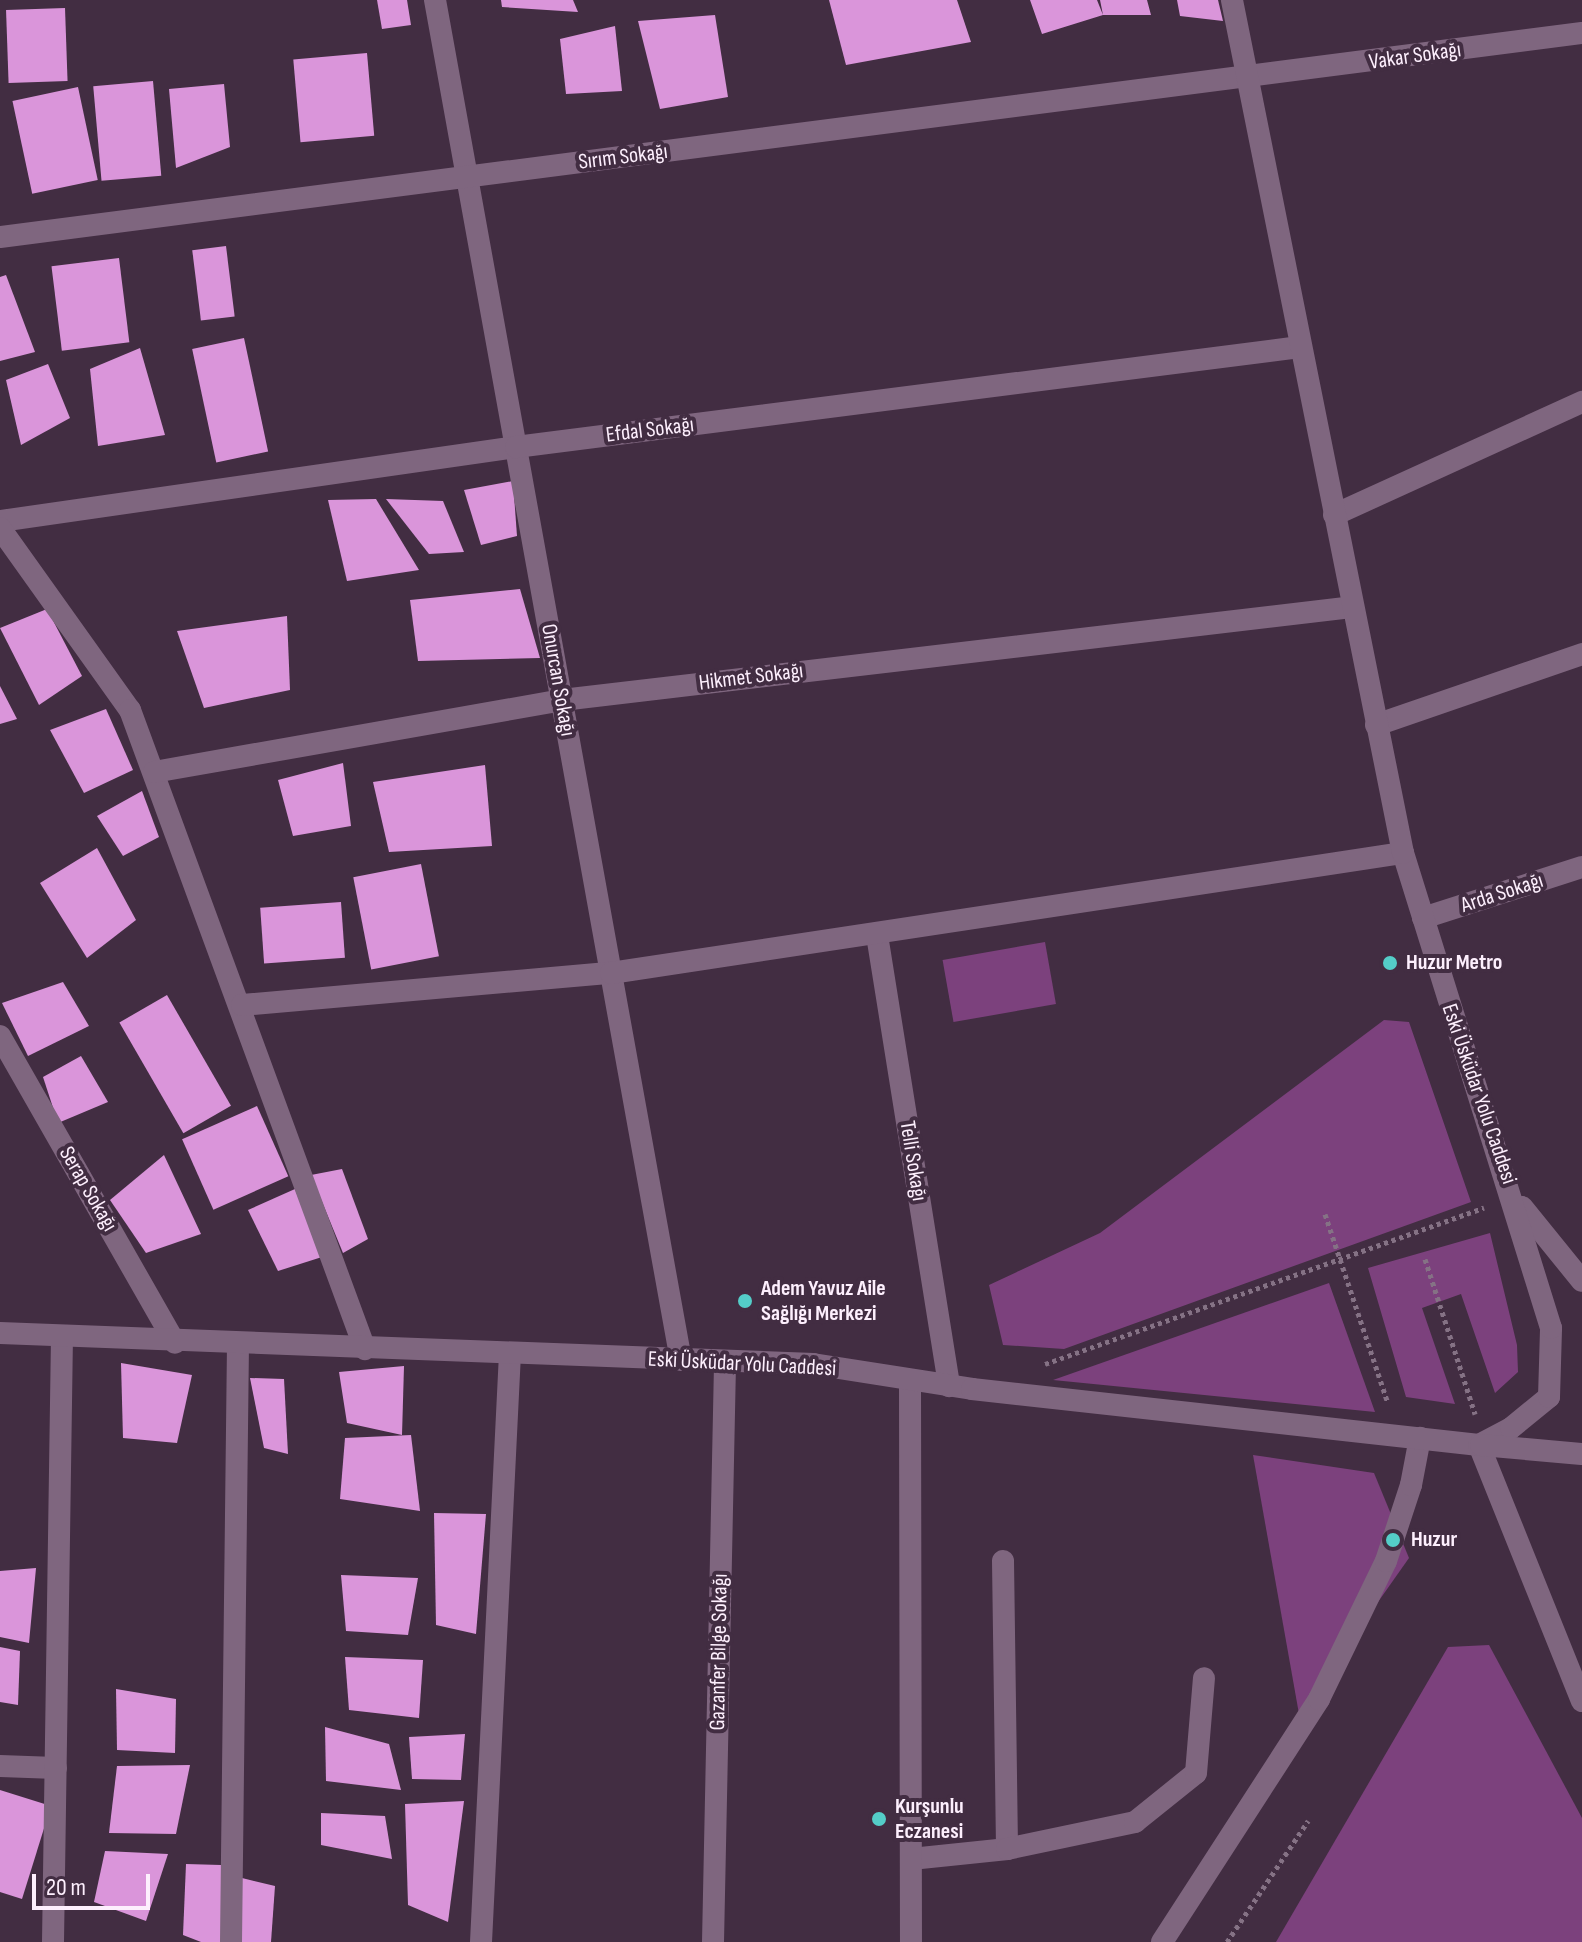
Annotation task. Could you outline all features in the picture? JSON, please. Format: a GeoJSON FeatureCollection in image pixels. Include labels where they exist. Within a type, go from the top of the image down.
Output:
{"type":"FeatureCollection","features":[{"type":"Feature","properties":{"kind":"street","name":"Onurcan Sokağı"},"geometry":{"type":"LineString","coordinates":[[435,0],[681,1360]]}},
{"type":"Feature","properties":{"kind":"street","name":"Eski Üsküdar Yolu Caddesi"},"geometry":{"type":"LineString","coordinates":[[1232,0],[1403,853],[1476,1095],[1514,1197],[1551,1328],[1549,1397],[1511,1428],[1479,1445]]}},
{"type":"Feature","properties":{"kind":"street","name":"Vakar Sokağı"},"geometry":{"type":"LineString","coordinates":[[1247,79],[1582,33]]}},
{"type":"Feature","properties":{"kind":"street","name":"Sırım Sokağı"},"geometry":{"type":"LineString","coordinates":[[0,237],[1247,79]]}},
{"type":"Feature","properties":{"kind":"street","name":"Efdal Sokağı"},"geometry":{"type":"LineString","coordinates":[[2,535],[516,447],[1300,347]]}},
{"type":"Feature","properties":{"kind":"street"},"geometry":{"type":"LineString","coordinates":[[1334,515],[1582,402]]}},
{"type":"Feature","properties":{"kind":"street"},"geometry":{"type":"LineString","coordinates":[[2,535],[130,710],[242,1005],[365,1349]]}},
{"type":"Feature","properties":{"kind":"street","name":"Hikmet Sokağı"},"geometry":{"type":"LineString","coordinates":[[154,772],[562,700],[1352,607]]}},
{"type":"Feature","properties":{"kind":"street"},"geometry":{"type":"LineString","coordinates":[[1376,725],[1582,654]]}},
{"type":"Feature","properties":{"kind":"street"},"geometry":{"type":"LineString","coordinates":[[242,1005],[611,973],[1403,853]]}},
{"type":"Feature","properties":{"kind":"street","name":"Arda Sokağı"},"geometry":{"type":"LineString","coordinates":[[1423,918],[1582,867]]}},
{"type":"Feature","properties":{"kind":"street","name":"Telli Sokağı"},"geometry":{"type":"LineString","coordinates":[[877,935],[949,1386]]}},
{"type":"Feature","properties":{"kind":"street","name":"Serap Sokağı"},"geometry":{"type":"LineString","coordinates":[[0,1036],[175,1343]]}},
{"type":"Feature","properties":{"kind":"street","name":"Eski Üsküdar Yolu Caddesi"},"geometry":{"type":"LineString","coordinates":[[1514,1197],[1582,1281]]}},
{"type":"Feature","properties":{"kind":"street","name":"Eski Üsküdar Yolu Caddesi"},"geometry":{"type":"LineString","coordinates":[[0,1333],[175,1343],[813,1364],[949,1386],[1582,1454]]}},
{"type":"Feature","properties":{"kind":"street"},"geometry":{"type":"LineString","coordinates":[[53,1942],[62,1338]]}},
{"type":"Feature","properties":{"kind":"street"},"geometry":{"type":"LineString","coordinates":[[231,1942],[238,1345]]}},
{"type":"Feature","properties":{"kind":"street"},"geometry":{"type":"LineString","coordinates":[[481,1942],[510,1354]]}},
{"type":"Feature","properties":{"kind":"street","name":"Gazanfer Bilge Sokağı"},"geometry":{"type":"LineString","coordinates":[[713,1942],[725,1362]]}},
{"type":"Feature","properties":{"kind":"street"},"geometry":{"type":"LineString","coordinates":[[910,1380],[911,1942]]}},
{"type":"Feature","properties":{"kind":"street"},"geometry":{"type":"LineString","coordinates":[[1162,1942],[1319,1699],[1386,1561],[1411,1485],[1420,1438]]}},
{"type":"Feature","properties":{"kind":"street"},"geometry":{"type":"LineString","coordinates":[[1479,1445],[1582,1701]]}},
{"type":"Feature","properties":{"kind":"street"},"geometry":{"type":"LineString","coordinates":[[1003,1561],[1007,1849]]}},
{"type":"Feature","properties":{"kind":"street"},"geometry":{"type":"LineString","coordinates":[[911,1859],[1007,1849],[1135,1822],[1196,1773],[1204,1678]]}},
{"type":"Feature","properties":{"kind":"street"},"geometry":{"type":"LineString","coordinates":[[0,1766],[56,1768]]}},
{"type":"Feature","properties":{"kind":"path"},"geometry":{"type":"LineString","coordinates":[[1031,1368],[1514,1197]]}},
{"type":"Feature","properties":{"kind":"path"},"geometry":{"type":"LineString","coordinates":[[1325,1214],[1391,1413]]}},
{"type":"Feature","properties":{"kind":"path"},"geometry":{"type":"LineString","coordinates":[[1425,1259],[1477,1422]]}},
{"type":"Feature","properties":{"kind":"path"},"geometry":{"type":"LineString","coordinates":[[1227,1942],[1308,1821]]}},
{"type":"Feature","properties":{"kind":"shaded area"},"geometry":{"type":"Polygon","coordinates":[[[1045,942],[1056,1004],[954,1022],[943,960],[1045,942]]]}},
{"type":"Feature","properties":{"kind":"shaded area"},"geometry":{"type":"Polygon","coordinates":[[[1384,1020],[1409,1022],[1471,1202],[1064,1349],[1003,1345],[989,1285],[1100,1233],[1384,1020]]]}},
{"type":"Feature","properties":{"kind":"shaded area"},"geometry":{"type":"Polygon","coordinates":[[[1490,1233],[1517,1345],[1518,1372],[1495,1393],[1461,1294],[1422,1308],[1455,1404],[1406,1397],[1368,1268],[1490,1233]]]}},
{"type":"Feature","properties":{"kind":"shaded area"},"geometry":{"type":"Polygon","coordinates":[[[1329,1283],[1375,1412],[1053,1380],[1329,1283]]]}},
{"type":"Feature","properties":{"kind":"shaded area"},"geometry":{"type":"Polygon","coordinates":[[[1253,1455],[1374,1473],[1409,1558],[1299,1714],[1253,1455]]]}},
{"type":"Feature","properties":{"kind":"shaded area"},"geometry":{"type":"Polygon","coordinates":[[[1489,1645],[1582,1818],[1582,1942],[1276,1942],[1448,1647],[1489,1645]]]}},
{"type":"Feature","properties":{"kind":"building"},"geometry":{"type":"Polygon","coordinates":[[[377,0],[407,0],[411,25],[382,29],[377,0]]]}},
{"type":"Feature","properties":{"kind":"building"},"geometry":{"type":"Polygon","coordinates":[[[501,0],[573,0],[578,12],[502,7],[501,0]]]}},
{"type":"Feature","properties":{"kind":"building"},"geometry":{"type":"Polygon","coordinates":[[[829,0],[957,0],[971,42],[846,65],[829,0]]]}},
{"type":"Feature","properties":{"kind":"building"},"geometry":{"type":"Polygon","coordinates":[[[1030,0],[1097,0],[1103,15],[1042,34],[1030,0]]]}},
{"type":"Feature","properties":{"kind":"building"},"geometry":{"type":"Polygon","coordinates":[[[1100,0],[1147,0],[1151,15],[1103,15],[1100,0]]]}},
{"type":"Feature","properties":{"kind":"building"},"geometry":{"type":"Polygon","coordinates":[[[1177,0],[1218,0],[1223,21],[1180,16],[1177,0]]]}},
{"type":"Feature","properties":{"kind":"building"},"geometry":{"type":"Polygon","coordinates":[[[65,8],[68,81],[9,83],[6,10],[65,8]]]}},
{"type":"Feature","properties":{"kind":"building"},"geometry":{"type":"Polygon","coordinates":[[[715,15],[728,97],[660,109],[638,21],[715,15]]]}},
{"type":"Feature","properties":{"kind":"building"},"geometry":{"type":"Polygon","coordinates":[[[615,26],[622,91],[566,94],[560,39],[615,26]]]}},
{"type":"Feature","properties":{"kind":"building"},"geometry":{"type":"Polygon","coordinates":[[[367,53],[374,136],[301,142],[293,59],[367,53]]]}},
{"type":"Feature","properties":{"kind":"building"},"geometry":{"type":"Polygon","coordinates":[[[153,81],[161,176],[102,181],[93,86],[153,81]]]}},
{"type":"Feature","properties":{"kind":"building"},"geometry":{"type":"Polygon","coordinates":[[[224,84],[230,147],[176,168],[169,89],[224,84]]]}},
{"type":"Feature","properties":{"kind":"building"},"geometry":{"type":"Polygon","coordinates":[[[78,87],[98,180],[32,194],[12,101],[78,87]]]}},
{"type":"Feature","properties":{"kind":"building"},"geometry":{"type":"Polygon","coordinates":[[[226,246],[235,316],[201,321],[192,250],[226,246]]]}},
{"type":"Feature","properties":{"kind":"building"},"geometry":{"type":"Polygon","coordinates":[[[119,258],[129,342],[62,351],[52,266],[119,258]]]}},
{"type":"Feature","properties":{"kind":"building"},"geometry":{"type":"Polygon","coordinates":[[[6,275],[35,352],[0,361],[0,277],[6,275]]]}},
{"type":"Feature","properties":{"kind":"building"},"geometry":{"type":"Polygon","coordinates":[[[244,338],[268,451],[216,462],[192,349],[244,338]]]}},
{"type":"Feature","properties":{"kind":"building"},"geometry":{"type":"Polygon","coordinates":[[[140,348],[165,435],[98,446],[90,369],[140,348]]]}},
{"type":"Feature","properties":{"kind":"building"},"geometry":{"type":"Polygon","coordinates":[[[48,364],[70,418],[21,445],[6,380],[48,364]]]}},
{"type":"Feature","properties":{"kind":"building"},"geometry":{"type":"Polygon","coordinates":[[[513,481],[517,536],[481,545],[464,490],[513,481]]]}},
{"type":"Feature","properties":{"kind":"building"},"geometry":{"type":"Polygon","coordinates":[[[376,499],[419,570],[347,581],[328,500],[376,499]]]}},
{"type":"Feature","properties":{"kind":"building"},"geometry":{"type":"Polygon","coordinates":[[[386,499],[443,501],[464,552],[429,554],[386,499]]]}},
{"type":"Feature","properties":{"kind":"building"},"geometry":{"type":"Polygon","coordinates":[[[520,589],[540,658],[418,661],[410,600],[520,589]]]}},
{"type":"Feature","properties":{"kind":"building"},"geometry":{"type":"Polygon","coordinates":[[[47,609],[82,676],[39,705],[0,628],[47,609]]]}},
{"type":"Feature","properties":{"kind":"building"},"geometry":{"type":"Polygon","coordinates":[[[287,616],[290,690],[204,708],[177,631],[287,616]]]}},
{"type":"Feature","properties":{"kind":"building"},"geometry":{"type":"Polygon","coordinates":[[[0,686],[17,719],[0,724],[0,686]]]}},
{"type":"Feature","properties":{"kind":"building"},"geometry":{"type":"Polygon","coordinates":[[[106,709],[133,770],[84,793],[50,730],[106,709]]]}},
{"type":"Feature","properties":{"kind":"building"},"geometry":{"type":"Polygon","coordinates":[[[343,763],[351,826],[293,836],[278,780],[343,763]]]}},
{"type":"Feature","properties":{"kind":"building"},"geometry":{"type":"Polygon","coordinates":[[[485,765],[492,846],[389,852],[373,782],[485,765]]]}},
{"type":"Feature","properties":{"kind":"building"},"geometry":{"type":"Polygon","coordinates":[[[142,791],[159,837],[123,856],[97,816],[142,791]]]}},
{"type":"Feature","properties":{"kind":"building"},"geometry":{"type":"Polygon","coordinates":[[[97,848],[136,920],[87,958],[40,883],[97,848]]]}},
{"type":"Feature","properties":{"kind":"building"},"geometry":{"type":"Polygon","coordinates":[[[421,864],[439,956],[371,969],[353,877],[421,864]]]}},
{"type":"Feature","properties":{"kind":"building"},"geometry":{"type":"Polygon","coordinates":[[[341,902],[345,958],[264,964],[260,908],[341,902]]]}},
{"type":"Feature","properties":{"kind":"building"},"geometry":{"type":"Polygon","coordinates":[[[63,982],[89,1026],[28,1056],[2,1003],[63,982]]]}},
{"type":"Feature","properties":{"kind":"building"},"geometry":{"type":"Polygon","coordinates":[[[167,995],[231,1106],[183,1133],[119,1022],[167,995]]]}},
{"type":"Feature","properties":{"kind":"building"},"geometry":{"type":"Polygon","coordinates":[[[81,1056],[108,1102],[58,1123],[43,1077],[81,1056]]]}},
{"type":"Feature","properties":{"kind":"building"},"geometry":{"type":"Polygon","coordinates":[[[257,1106],[288,1176],[213,1210],[182,1139],[257,1106]]]}},
{"type":"Feature","properties":{"kind":"building"},"geometry":{"type":"Polygon","coordinates":[[[164,1155],[201,1234],[146,1253],[110,1200],[164,1155]]]}},
{"type":"Feature","properties":{"kind":"building"},"geometry":{"type":"Polygon","coordinates":[[[342,1169],[368,1239],[343,1253],[311,1175],[342,1169]]]}},
{"type":"Feature","properties":{"kind":"building"},"geometry":{"type":"Polygon","coordinates":[[[295,1189],[322,1257],[278,1271],[248,1210],[295,1189]]]}},
{"type":"Feature","properties":{"kind":"building"},"geometry":{"type":"Polygon","coordinates":[[[121,1363],[192,1375],[177,1443],[123,1438],[121,1363]]]}},
{"type":"Feature","properties":{"kind":"building"},"geometry":{"type":"Polygon","coordinates":[[[404,1366],[402,1435],[347,1423],[339,1372],[404,1366]]]}},
{"type":"Feature","properties":{"kind":"building"},"geometry":{"type":"Polygon","coordinates":[[[250,1378],[284,1379],[288,1454],[264,1448],[250,1378]]]}},
{"type":"Feature","properties":{"kind":"building"},"geometry":{"type":"Polygon","coordinates":[[[411,1435],[420,1511],[340,1499],[345,1438],[411,1435]]]}},
{"type":"Feature","properties":{"kind":"building"},"geometry":{"type":"Polygon","coordinates":[[[434,1513],[486,1514],[476,1634],[436,1625],[434,1513]]]}},
{"type":"Feature","properties":{"kind":"building"},"geometry":{"type":"Polygon","coordinates":[[[36,1568],[29,1643],[0,1637],[0,1571],[36,1568]]]}},
{"type":"Feature","properties":{"kind":"building"},"geometry":{"type":"Polygon","coordinates":[[[341,1575],[418,1578],[408,1635],[346,1631],[341,1575]]]}},
{"type":"Feature","properties":{"kind":"building"},"geometry":{"type":"Polygon","coordinates":[[[0,1647],[20,1651],[18,1705],[0,1702],[0,1647]]]}},
{"type":"Feature","properties":{"kind":"building"},"geometry":{"type":"Polygon","coordinates":[[[345,1657],[423,1660],[419,1718],[349,1710],[345,1657]]]}},
{"type":"Feature","properties":{"kind":"building"},"geometry":{"type":"Polygon","coordinates":[[[116,1689],[176,1699],[175,1753],[117,1750],[116,1689]]]}},
{"type":"Feature","properties":{"kind":"building"},"geometry":{"type":"Polygon","coordinates":[[[325,1727],[389,1744],[401,1790],[326,1781],[325,1727]]]}},
{"type":"Feature","properties":{"kind":"building"},"geometry":{"type":"Polygon","coordinates":[[[465,1734],[461,1780],[412,1779],[409,1737],[465,1734]]]}},
{"type":"Feature","properties":{"kind":"building"},"geometry":{"type":"Polygon","coordinates":[[[190,1765],[176,1834],[109,1833],[117,1766],[190,1765]]]}},
{"type":"Feature","properties":{"kind":"building"},"geometry":{"type":"Polygon","coordinates":[[[0,1790],[51,1806],[22,1899],[0,1892],[0,1790]]]}},
{"type":"Feature","properties":{"kind":"building"},"geometry":{"type":"Polygon","coordinates":[[[464,1801],[448,1922],[408,1905],[405,1804],[464,1801]]]}},
{"type":"Feature","properties":{"kind":"building"},"geometry":{"type":"Polygon","coordinates":[[[321,1813],[385,1816],[392,1859],[321,1845],[321,1813]]]}},
{"type":"Feature","properties":{"kind":"building"},"geometry":{"type":"Polygon","coordinates":[[[105,1851],[168,1854],[146,1921],[94,1902],[105,1851]]]}},
{"type":"Feature","properties":{"kind":"building"},"geometry":{"type":"Polygon","coordinates":[[[186,1864],[221,1865],[229,1942],[201,1942],[183,1935],[186,1864]]]}},
{"type":"Feature","properties":{"kind":"building"},"geometry":{"type":"Polygon","coordinates":[[[242,1878],[275,1886],[271,1942],[242,1942],[242,1878]]]}},
{"type":"Feature","properties":{"kind":"place","name":"Huzur Metro"},"geometry":{"type":"Point","coordinates":[1390,963]}},
{"type":"Feature","properties":{"kind":"place","name":"Adem Yavuz Aile Sağlığı Merkezi"},"geometry":{"type":"Point","coordinates":[745,1301]}},
{"type":"Feature","properties":{"kind":"place","name":"Huzur"},"geometry":{"type":"Point","coordinates":[1393,1540]}},
{"type":"Feature","properties":{"kind":"place","name":"Kurşunlu Eczanesi"},"geometry":{"type":"Point","coordinates":[879,1819]}}]}
